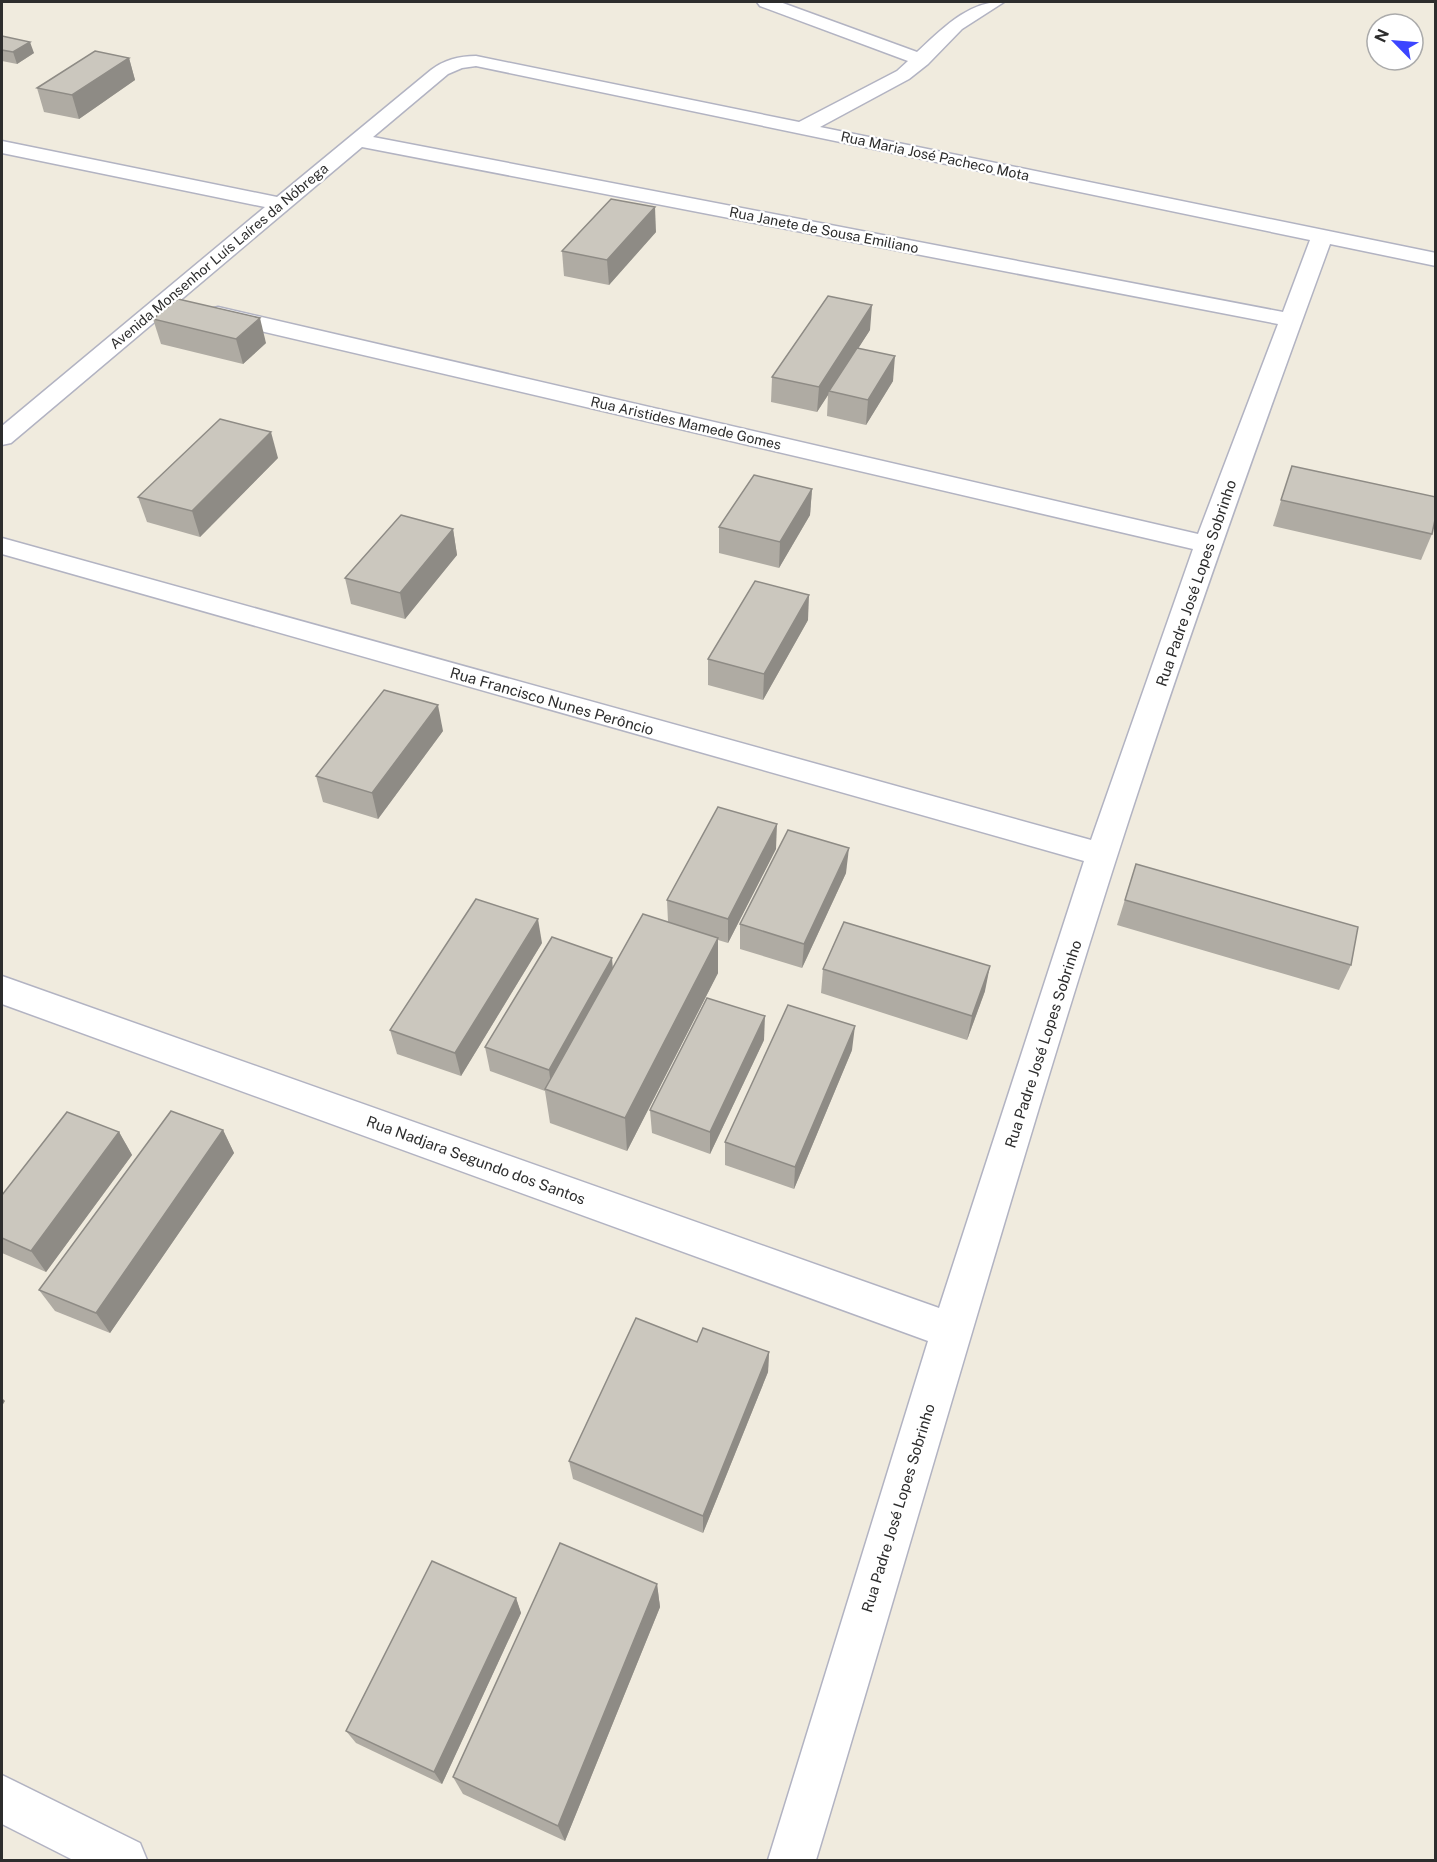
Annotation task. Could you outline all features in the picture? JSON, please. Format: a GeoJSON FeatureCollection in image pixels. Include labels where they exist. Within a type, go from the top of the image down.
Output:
{"type":"FeatureCollection","features":[{"type":"Feature","properties":{"kind":"street"},"geometry":{"type":"LineString","coordinates":[[766,2],[922,60]]}},
{"type":"Feature","properties":{"kind":"street"},"geometry":{"type":"LineString","coordinates":[[801,129],[903,75],[922,60],[956,25],[995,2]]}},
{"type":"Feature","properties":{"kind":"street","name":"Rua Maria José Pacheco Mota"},"geometry":{"type":"LineString","coordinates":[[437,74],[454,63],[476,61],[1436,260]]}},
{"type":"Feature","properties":{"kind":"street","name":"Avenida Monsenhor Luís Laíres da Nóbrega"},"geometry":{"type":"LineString","coordinates":[[2,438],[437,74]]}},
{"type":"Feature","properties":{"kind":"street","name":"Rua Janete de Sousa Emiliano"},"geometry":{"type":"LineString","coordinates":[[358,140],[1290,320]]}},
{"type":"Feature","properties":{"kind":"street"},"geometry":{"type":"LineString","coordinates":[[2,147],[280,204]]}},
{"type":"Feature","properties":{"kind":"street","name":"Rua Padre José Lopes Sobrinho"},"geometry":{"type":"LineString","coordinates":[[792,1860],[951,1331],[1103,855],[1208,543],[1322,237]]}},
{"type":"Feature","properties":{"kind":"street","name":"Rua Aristides Mamede Gomes"},"geometry":{"type":"LineString","coordinates":[[164,302],[1208,543]]}},
{"type":"Feature","properties":{"kind":"street","name":"Rua Francisco Nunes Perôncio"},"geometry":{"type":"LineString","coordinates":[[2,546],[1103,855]]}},
{"type":"Feature","properties":{"kind":"street","name":"Rua Nadjara Segundo dos Santos"},"geometry":{"type":"LineString","coordinates":[[2,990],[951,1331]]}},
{"type":"Feature","properties":{"kind":"street"},"geometry":{"type":"LineString","coordinates":[[2,1799],[123,1860]]}},
{"type":"Feature","properties":{"kind":"building"},"geometry":{"type":"Polygon","coordinates":[[[2,36],[30,42],[13,52],[2,50],[2,36]]]}},
{"type":"Feature","properties":{"kind":"building"},"geometry":{"type":"Polygon","coordinates":[[[95,51],[129,58],[72,95],[37,88],[95,51]]]}},
{"type":"Feature","properties":{"kind":"building"},"geometry":{"type":"Polygon","coordinates":[[[611,199],[655,207],[607,260],[562,251],[611,199]]]}},
{"type":"Feature","properties":{"kind":"building"},"geometry":{"type":"Polygon","coordinates":[[[828,296],[872,305],[819,387],[772,377],[828,296]]]}},
{"type":"Feature","properties":{"kind":"building"},"geometry":{"type":"Polygon","coordinates":[[[178,299],[260,318],[236,339],[153,319],[178,299]]]}},
{"type":"Feature","properties":{"kind":"building"},"geometry":{"type":"Polygon","coordinates":[[[857,348],[895,356],[868,400],[829,391],[857,348]]]}},
{"type":"Feature","properties":{"kind":"building"},"geometry":{"type":"Polygon","coordinates":[[[220,419],[271,432],[192,511],[138,497],[220,419]]]}},
{"type":"Feature","properties":{"kind":"building"},"geometry":{"type":"Polygon","coordinates":[[[1292,466],[1436,497],[1436,515],[1432,534],[1281,500],[1292,466]]]}},
{"type":"Feature","properties":{"kind":"building"},"geometry":{"type":"Polygon","coordinates":[[[754,475],[812,489],[780,542],[719,527],[754,475]]]}},
{"type":"Feature","properties":{"kind":"building"},"geometry":{"type":"Polygon","coordinates":[[[401,515],[453,529],[400,593],[345,578],[401,515]]]}},
{"type":"Feature","properties":{"kind":"building"},"geometry":{"type":"Polygon","coordinates":[[[755,581],[809,595],[764,674],[708,659],[755,581]]]}},
{"type":"Feature","properties":{"kind":"building"},"geometry":{"type":"Polygon","coordinates":[[[384,690],[438,705],[372,793],[316,776],[384,690]]]}},
{"type":"Feature","properties":{"kind":"building"},"geometry":{"type":"Polygon","coordinates":[[[718,807],[777,824],[728,919],[667,900],[718,807]]]}},
{"type":"Feature","properties":{"kind":"building"},"geometry":{"type":"Polygon","coordinates":[[[788,830],[849,848],[804,944],[740,924],[788,830]]]}},
{"type":"Feature","properties":{"kind":"building"},"geometry":{"type":"Polygon","coordinates":[[[1136,864],[1358,927],[1351,965],[1125,900],[1136,864]]]}},
{"type":"Feature","properties":{"kind":"building"},"geometry":{"type":"Polygon","coordinates":[[[476,899],[538,919],[455,1053],[390,1030],[476,899]]]}},
{"type":"Feature","properties":{"kind":"building"},"geometry":{"type":"Polygon","coordinates":[[[643,914],[718,938],[625,1118],[545,1089],[643,914]]]}},
{"type":"Feature","properties":{"kind":"building"},"geometry":{"type":"Polygon","coordinates":[[[844,922],[990,966],[972,1016],[823,969],[844,922]]]}},
{"type":"Feature","properties":{"kind":"building"},"geometry":{"type":"Polygon","coordinates":[[[552,937],[612,958],[549,1070],[485,1047],[552,937]]]}},
{"type":"Feature","properties":{"kind":"building"},"geometry":{"type":"Polygon","coordinates":[[[707,998],[765,1016],[710,1132],[650,1110],[707,998]]]}},
{"type":"Feature","properties":{"kind":"building"},"geometry":{"type":"Polygon","coordinates":[[[788,1005],[855,1026],[795,1167],[725,1142],[788,1005]]]}},
{"type":"Feature","properties":{"kind":"building"},"geometry":{"type":"Polygon","coordinates":[[[171,1111],[223,1130],[96,1313],[39,1290],[171,1111]]]}},
{"type":"Feature","properties":{"kind":"building"},"geometry":{"type":"Polygon","coordinates":[[[67,1112],[119,1132],[31,1251],[2,1238],[2,1195],[67,1112]]]}},
{"type":"Feature","properties":{"kind":"building"},"geometry":{"type":"Polygon","coordinates":[[[636,1318],[697,1342],[703,1328],[769,1352],[703,1516],[569,1461],[636,1318]]]}},
{"type":"Feature","properties":{"kind":"building"},"geometry":{"type":"Polygon","coordinates":[[[560,1543],[657,1584],[558,1826],[453,1777],[560,1543]]]}},
{"type":"Feature","properties":{"kind":"building"},"geometry":{"type":"Polygon","coordinates":[[[432,1561],[516,1598],[434,1772],[346,1731],[432,1561]]]}}]}
